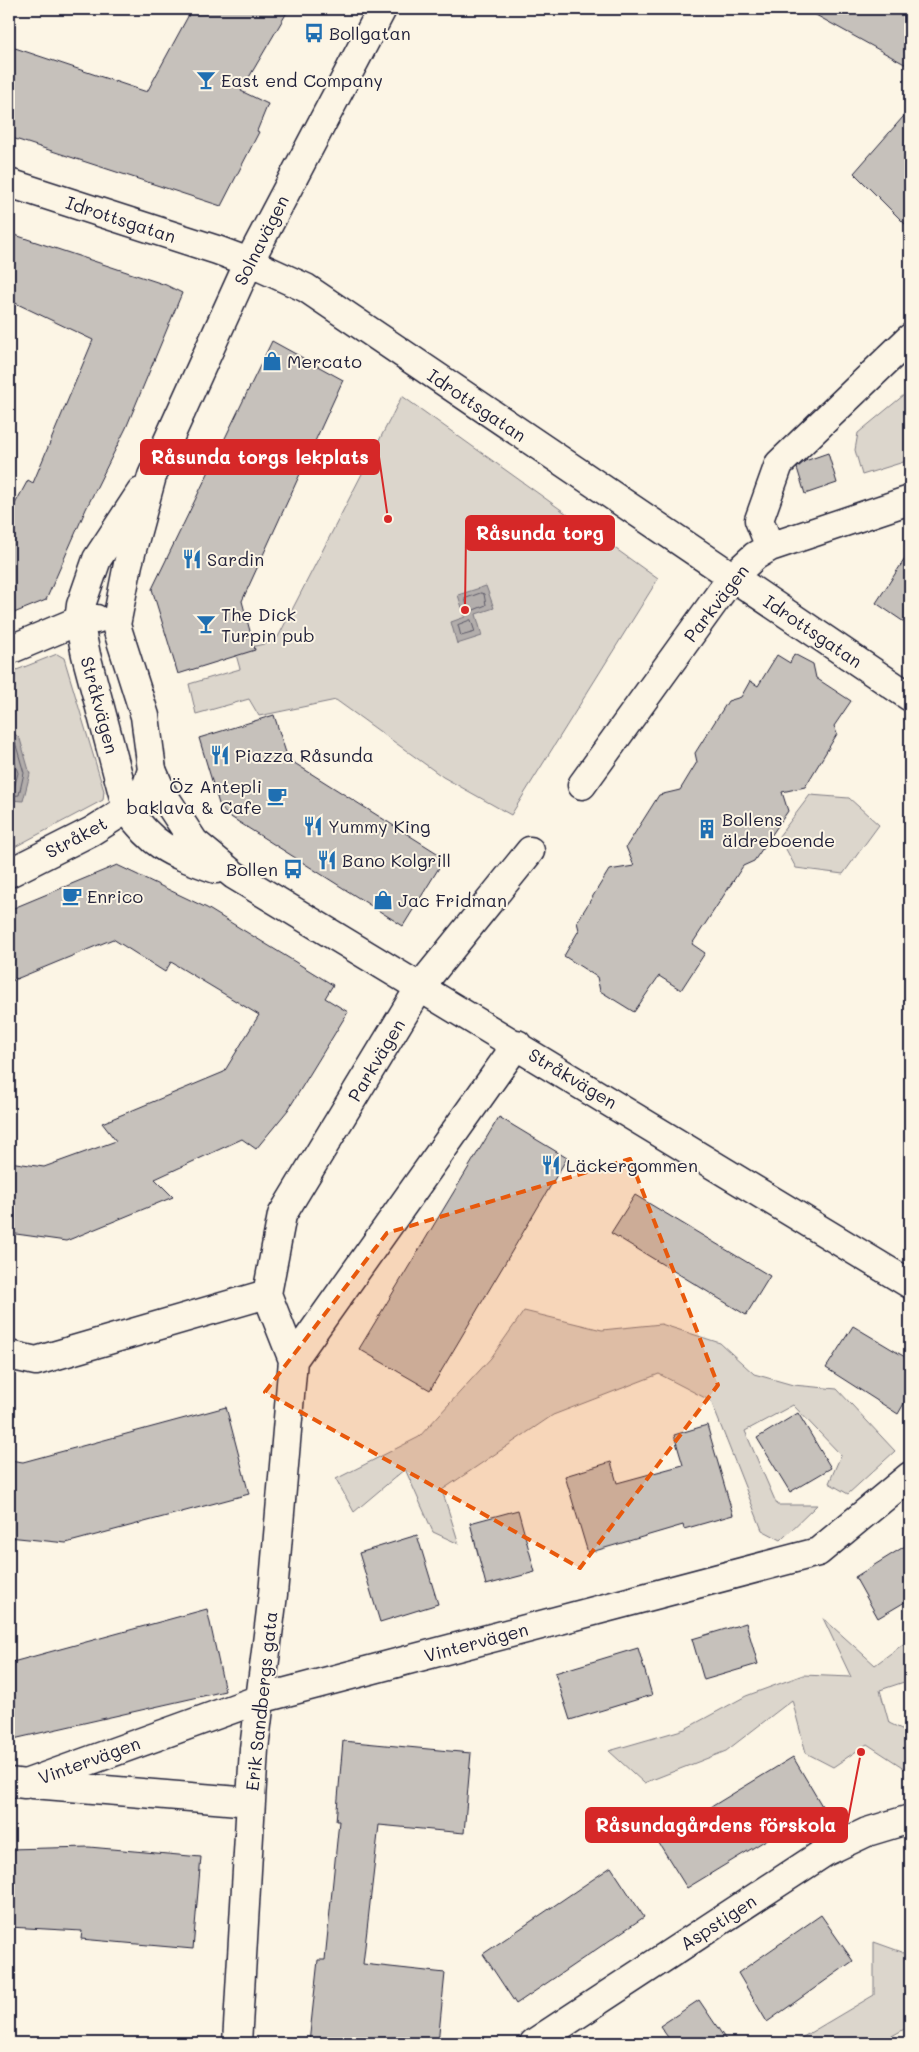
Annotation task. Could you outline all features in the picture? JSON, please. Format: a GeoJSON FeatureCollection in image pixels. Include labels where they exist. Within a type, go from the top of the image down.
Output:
{"type":"FeatureCollection","features":[{"type":"Feature","properties":{"kind":"street","name":"Solnavägen"},"geometry":{"type":"LineString","coordinates":[[116,625],[128,564],[152,476],[249,262],[382,9]]}},
{"type":"Feature","properties":{"kind":"street","name":"Idrottsgatan"},"geometry":{"type":"LineString","coordinates":[[9,183],[249,262],[306,288],[910,697]]}},
{"type":"Feature","properties":{"kind":"street"},"geometry":{"type":"LineString","coordinates":[[770,547],[759,520],[779,464],[910,338]]}},
{"type":"Feature","properties":{"kind":"street","name":"Solnavägen"},"geometry":{"type":"LineString","coordinates":[[79,621],[81,605],[97,559],[152,476]]}},
{"type":"Feature","properties":{"kind":"street","name":"Parkvägen"},"geometry":{"type":"LineString","coordinates":[[582,785],[732,577],[755,556],[770,547],[910,500]]}},
{"type":"Feature","properties":{"kind":"street"},"geometry":{"type":"LineString","coordinates":[[9,650],[85,618],[103,619],[116,625]]}},
{"type":"Feature","properties":{"kind":"street","name":"Stråkvägen"},"geometry":{"type":"LineString","coordinates":[[79,621],[86,655],[127,809],[152,840],[170,852],[234,875]]}},
{"type":"Feature","properties":{"kind":"street","name":"Stråkvägen"},"geometry":{"type":"LineString","coordinates":[[116,625],[145,716],[152,770],[162,793],[194,842],[234,875],[517,1044],[910,1284]]}},
{"type":"Feature","properties":{"kind":"street","name":"Stråket"},"geometry":{"type":"LineString","coordinates":[[9,873],[92,831],[127,809],[139,800],[152,770]]}},
{"type":"Feature","properties":{"kind":"street","name":"Parkvägen"},"geometry":{"type":"LineString","coordinates":[[267,1294],[282,1215],[420,987],[530,851]]}},
{"type":"Feature","properties":{"kind":"street"},"geometry":{"type":"LineString","coordinates":[[293,1360],[517,1044]]}},
{"type":"Feature","properties":{"kind":"street"},"geometry":{"type":"LineString","coordinates":[[9,1355],[36,1361],[267,1294],[293,1360]]}},
{"type":"Feature","properties":{"kind":"street","name":"Erik Sandbergs gata"},"geometry":{"type":"LineString","coordinates":[[237,2043],[254,1749],[273,1594],[293,1360]]}},
{"type":"Feature","properties":{"kind":"street","name":"Vintervägen"},"geometry":{"type":"LineString","coordinates":[[17,1783],[103,1756],[260,1699],[818,1552],[910,1476]]}},
{"type":"Feature","properties":{"kind":"street","name":"Vintervägen"},"geometry":{"type":"LineString","coordinates":[[17,1783],[251,1802]]}},
{"type":"Feature","properties":{"kind":"street","name":"Aspstigen"},"geometry":{"type":"LineString","coordinates":[[534,2043],[825,1852],[867,1832],[910,1819]]}},
{"type":"Feature","properties":{"kind":"highlighted area"},"geometry":{"type":"Polygon","coordinates":[[[630,1159],[718,1385],[580,1568],[265,1392],[387,1233],[630,1159]]]}},
{"type":"Feature","properties":{"kind":"shaded area"},"geometry":{"type":"Polygon","coordinates":[[[910,390],[910,460],[862,475],[855,450],[858,433],[910,390]]]}},
{"type":"Feature","properties":{"kind":"shaded area"},"geometry":{"type":"Polygon","coordinates":[[[402,396],[658,579],[511,815],[443,777],[336,700],[259,716],[249,699],[196,714],[189,684],[240,669],[235,651],[276,641],[402,396]]]}},
{"type":"Feature","properties":{"kind":"shaded area"},"geometry":{"type":"Polygon","coordinates":[[[57,654],[64,658],[104,791],[103,800],[9,850],[9,673],[57,654]]]}},
{"type":"Feature","properties":{"kind":"shaded area"},"geometry":{"type":"Polygon","coordinates":[[[810,795],[849,798],[879,825],[843,874],[796,868],[779,836],[810,795]]]}},
{"type":"Feature","properties":{"kind":"shaded area"},"geometry":{"type":"Polygon","coordinates":[[[524,1311],[602,1330],[661,1324],[720,1343],[754,1374],[793,1385],[837,1389],[895,1451],[848,1494],[829,1483],[841,1455],[793,1405],[745,1431],[777,1505],[817,1505],[781,1540],[762,1530],[711,1401],[659,1374],[553,1415],[442,1490],[459,1544],[433,1532],[405,1469],[354,1512],[336,1479],[419,1437],[491,1358],[524,1311]]]}},
{"type":"Feature","properties":{"kind":"shaded area"},"geometry":{"type":"Polygon","coordinates":[[[823,1618],[875,1665],[910,1639],[910,1680],[880,1690],[889,1723],[910,1733],[910,1772],[867,1744],[833,1767],[806,1753],[792,1700],[726,1751],[644,1783],[609,1751],[685,1729],[746,1696],[803,1675],[851,1677],[823,1618]]]}},
{"type":"Feature","properties":{"kind":"shaded area"},"geometry":{"type":"Polygon","coordinates":[[[874,1942],[902,1952],[910,1962],[910,2026],[879,2043],[793,2043],[874,1995],[874,1942]]]}},
{"type":"Feature","properties":{"kind":"water"},"geometry":{"type":"Polygon","coordinates":[[[486,586],[494,608],[476,614],[482,636],[457,644],[451,622],[465,617],[458,595],[486,586]]]}},
{"type":"Feature","properties":{"kind":"water"},"geometry":{"type":"Polygon","coordinates":[[[9,728],[20,739],[30,774],[23,801],[9,800],[9,728]]]}},
{"type":"Feature","properties":{"kind":"building"},"geometry":{"type":"Polygon","coordinates":[[[192,9],[289,9],[241,91],[268,104],[257,131],[259,132],[221,206],[9,137],[9,46],[147,92],[192,9]]]}},
{"type":"Feature","properties":{"kind":"building"},"geometry":{"type":"Polygon","coordinates":[[[805,9],[910,9],[910,67],[805,9]]]}},
{"type":"Feature","properties":{"kind":"building"},"geometry":{"type":"Polygon","coordinates":[[[910,109],[910,229],[854,173],[910,109]]]}},
{"type":"Feature","properties":{"kind":"building"},"geometry":{"type":"Polygon","coordinates":[[[9,233],[166,285],[182,293],[126,428],[86,509],[46,600],[9,615],[9,515],[28,480],[33,483],[93,340],[9,300],[9,233]]]}},
{"type":"Feature","properties":{"kind":"building"},"geometry":{"type":"Polygon","coordinates":[[[272,341],[343,380],[242,601],[255,650],[178,674],[152,589],[272,341]]]}},
{"type":"Feature","properties":{"kind":"building"},"geometry":{"type":"Polygon","coordinates":[[[828,453],[837,483],[805,494],[797,468],[805,461],[828,453]]]}},
{"type":"Feature","properties":{"kind":"building"},"geometry":{"type":"Polygon","coordinates":[[[910,551],[910,626],[876,603],[910,551]]]}},
{"type":"Feature","properties":{"kind":"building","name":"Bollens äldreboende"},"geometry":{"type":"Polygon","coordinates":[[[794,654],[813,664],[816,678],[851,701],[834,726],[837,734],[805,787],[782,792],[788,811],[754,861],[743,866],[692,944],[705,953],[681,990],[659,976],[634,1012],[600,991],[597,977],[564,956],[579,930],[577,922],[609,870],[634,866],[626,847],[659,795],[680,790],[697,762],[695,753],[728,701],[741,697],[750,681],[758,686],[777,655],[790,663],[794,654]]]}},
{"type":"Feature","properties":{"kind":"building"},"geometry":{"type":"Polygon","coordinates":[[[274,715],[288,759],[445,858],[403,926],[226,814],[219,804],[199,738],[274,715]]]}},
{"type":"Feature","properties":{"kind":"building"},"geometry":{"type":"Polygon","coordinates":[[[117,865],[207,908],[333,985],[325,998],[348,1012],[288,1110],[256,1149],[242,1139],[155,1179],[173,1197],[66,1241],[9,1233],[9,1162],[44,1167],[116,1141],[102,1123],[224,1072],[259,1015],[171,962],[165,972],[113,939],[9,982],[9,910],[117,865]]]}},
{"type":"Feature","properties":{"kind":"building"},"geometry":{"type":"Polygon","coordinates":[[[499,1117],[567,1158],[430,1390],[359,1349],[499,1117]]]}},
{"type":"Feature","properties":{"kind":"building"},"geometry":{"type":"Polygon","coordinates":[[[635,1195],[770,1276],[746,1315],[611,1233],[635,1195]]]}},
{"type":"Feature","properties":{"kind":"building"},"geometry":{"type":"Polygon","coordinates":[[[853,1326],[910,1360],[910,1393],[898,1414],[826,1368],[853,1326]]]}},
{"type":"Feature","properties":{"kind":"building"},"geometry":{"type":"Polygon","coordinates":[[[226,1407],[249,1494],[66,1543],[9,1537],[9,1460],[23,1462],[226,1407]]]}},
{"type":"Feature","properties":{"kind":"building"},"geometry":{"type":"Polygon","coordinates":[[[798,1413],[831,1468],[790,1492],[757,1438],[798,1413]]]}},
{"type":"Feature","properties":{"kind":"building"},"geometry":{"type":"Polygon","coordinates":[[[707,1425],[733,1515],[684,1529],[683,1525],[588,1553],[565,1476],[611,1462],[617,1483],[683,1465],[674,1435],[707,1425]]]}},
{"type":"Feature","properties":{"kind":"building"},"geometry":{"type":"Polygon","coordinates":[[[518,1510],[535,1572],[486,1585],[470,1523],[518,1510]]]}},
{"type":"Feature","properties":{"kind":"building"},"geometry":{"type":"Polygon","coordinates":[[[417,1535],[438,1604],[380,1622],[359,1553],[417,1535]]]}},
{"type":"Feature","properties":{"kind":"building"},"geometry":{"type":"Polygon","coordinates":[[[910,1543],[910,1599],[878,1618],[855,1577],[910,1543]]]}},
{"type":"Feature","properties":{"kind":"building"},"geometry":{"type":"Polygon","coordinates":[[[207,1609],[225,1691],[9,1740],[9,1663],[207,1609]]]}},
{"type":"Feature","properties":{"kind":"building"},"geometry":{"type":"Polygon","coordinates":[[[746,1623],[758,1664],[704,1680],[692,1639],[746,1623]]]}},
{"type":"Feature","properties":{"kind":"building"},"geometry":{"type":"Polygon","coordinates":[[[638,1648],[652,1695],[570,1720],[555,1673],[638,1648]]]}},
{"type":"Feature","properties":{"kind":"building"},"geometry":{"type":"Polygon","coordinates":[[[343,1741],[471,1753],[464,1833],[379,1825],[363,1964],[445,1973],[438,2043],[309,2043],[318,1960],[325,1960],[339,1821],[336,1821],[343,1741]]]}},
{"type":"Feature","properties":{"kind":"building"},"geometry":{"type":"Polygon","coordinates":[[[793,1757],[822,1806],[687,1888],[657,1840],[793,1757]]]}},
{"type":"Feature","properties":{"kind":"building"},"geometry":{"type":"Polygon","coordinates":[[[89,1847],[201,1857],[193,1949],[81,1939],[82,1931],[9,1927],[9,1849],[89,1847]]]}},
{"type":"Feature","properties":{"kind":"building"},"geometry":{"type":"Polygon","coordinates":[[[611,1867],[644,1917],[516,2004],[483,1954],[611,1867]]]}},
{"type":"Feature","properties":{"kind":"building"},"geometry":{"type":"Polygon","coordinates":[[[821,1915],[853,1961],[767,2022],[738,1973],[821,1915]]]}},
{"type":"Feature","properties":{"kind":"building"},"geometry":{"type":"Polygon","coordinates":[[[699,2000],[728,2043],[672,2043],[660,2026],[699,2000]]]}},
{"type":"Feature","properties":{"kind":"place","name":"Bollgatan"},"geometry":{"type":"Point","coordinates":[314,33]}},
{"type":"Feature","properties":{"kind":"place","name":"East end Company"},"geometry":{"type":"Point","coordinates":[206,80]}},
{"type":"Feature","properties":{"kind":"place","name":"Mercato"},"geometry":{"type":"Point","coordinates":[272,361]}},
{"type":"Feature","properties":{"kind":"place","name":"Råsunda torgs lekplats"},"geometry":{"type":"Point","coordinates":[388,519]}},
{"type":"Feature","properties":{"kind":"place","name":"Sardin"},"geometry":{"type":"Point","coordinates":[192,559]}},
{"type":"Feature","properties":{"kind":"place","name":"Råsunda torg"},"geometry":{"type":"Point","coordinates":[465,610]}},
{"type":"Feature","properties":{"kind":"place","name":"The Dick Turpin pub"},"geometry":{"type":"Point","coordinates":[206,624]}},
{"type":"Feature","properties":{"kind":"place","name":"Piazza Råsunda"},"geometry":{"type":"Point","coordinates":[220,755]}},
{"type":"Feature","properties":{"kind":"place","name":"Öz Antepli baklava & Cafe"},"geometry":{"type":"Point","coordinates":[277,796]}},
{"type":"Feature","properties":{"kind":"place","name":"Yummy King"},"geometry":{"type":"Point","coordinates":[313,826]}},
{"type":"Feature","properties":{"kind":"place","name":"Bollens äldreboende"},"geometry":{"type":"Point","coordinates":[707,829]}},
{"type":"Feature","properties":{"kind":"place","name":"Bano Kolgrill"},"geometry":{"type":"Point","coordinates":[327,860]}},
{"type":"Feature","properties":{"kind":"place","name":"Bollen"},"geometry":{"type":"Point","coordinates":[293,869]}},
{"type":"Feature","properties":{"kind":"place","name":"Enrico"},"geometry":{"type":"Point","coordinates":[72,896]}},
{"type":"Feature","properties":{"kind":"place","name":"Jac Fridman"},"geometry":{"type":"Point","coordinates":[383,900]}},
{"type":"Feature","properties":{"kind":"place","name":"Läckergommen"},"geometry":{"type":"Point","coordinates":[551,1165]}},
{"type":"Feature","properties":{"kind":"place","name":"Råsundagårdens förskola"},"geometry":{"type":"Point","coordinates":[861,1752]}}]}
